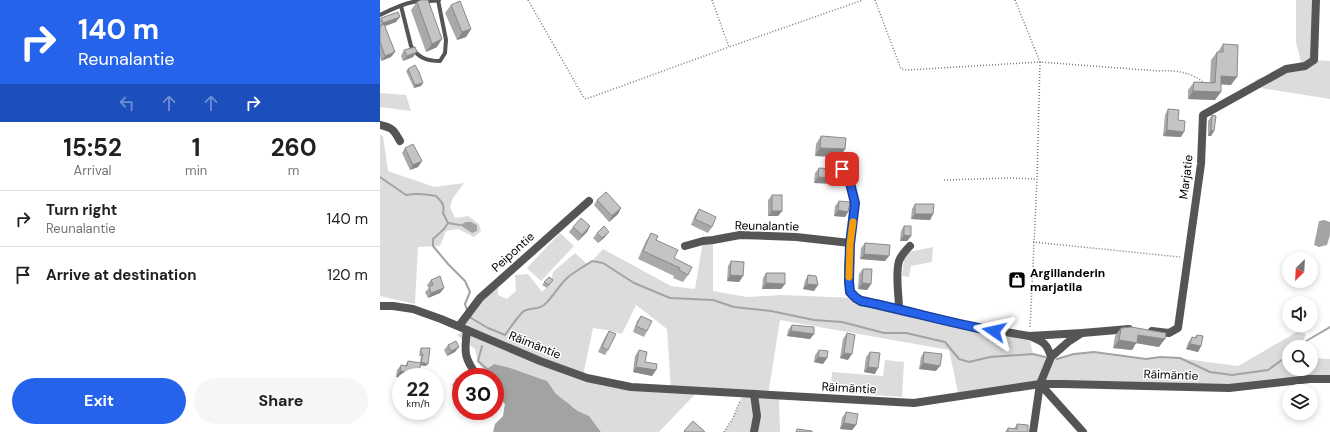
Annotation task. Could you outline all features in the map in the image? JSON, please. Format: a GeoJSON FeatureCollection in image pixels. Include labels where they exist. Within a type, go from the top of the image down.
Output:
{"type":"FeatureCollection","features":[{"type":"Feature","properties":{"kind":"street","name":"Marjatie"},"geometry":{"type":"LineString","coordinates":[[1082,333],[1132,329],[1169,333],[1178,328],[1201,164],[1202,115],[1286,69],[1305,66],[1314,60],[1316,0]]}},
{"type":"Feature","properties":{"kind":"street"},"geometry":{"type":"LineString","coordinates":[[380,125],[391,127],[400,141]]}},
{"type":"Feature","properties":{"kind":"street"},"geometry":{"type":"LineString","coordinates":[[842,169],[850,183],[855,203],[850,244],[849,281],[850,292],[856,298],[861,301],[964,325],[1029,336],[1044,342],[1051,357]]}},
{"type":"Feature","properties":{"kind":"street","name":"Peipontie"},"geometry":{"type":"LineString","coordinates":[[463,328],[480,298],[589,201]]}},
{"type":"Feature","properties":{"kind":"street","name":"Reunalantie"},"geometry":{"type":"LineString","coordinates":[[685,246],[703,241],[740,235],[796,237],[850,244]]}},
{"type":"Feature","properties":{"kind":"street"},"geometry":{"type":"LineString","coordinates":[[900,309],[898,273],[899,260],[910,246]]}},
{"type":"Feature","properties":{"kind":"street","name":"Räimäntie"},"geometry":{"type":"LineString","coordinates":[[380,306],[394,306],[413,309],[441,318],[540,361],[587,378],[631,387],[914,403],[1040,384],[1229,388],[1310,379],[1330,380]]}},
{"type":"Feature","properties":{"kind":"street"},"geometry":{"type":"LineString","coordinates":[[463,328],[464,349],[468,364],[471,368]]}},
{"type":"Feature","properties":{"kind":"street"},"geometry":{"type":"LineString","coordinates":[[1029,336],[1082,333]]}},
{"type":"Feature","properties":{"kind":"street"},"geometry":{"type":"LineString","coordinates":[[1033,432],[1040,384],[1051,357],[1068,342],[1082,333]]}},
{"type":"Feature","properties":{"kind":"street"},"geometry":{"type":"LineString","coordinates":[[1040,384],[1083,432]]}},
{"type":"Feature","properties":{"kind":"street"},"geometry":{"type":"LineString","coordinates":[[754,394],[757,416],[754,432]]}},
{"type":"Feature","properties":{"kind":"lane"},"geometry":{"type":"LineString","coordinates":[[380,15],[401,6],[412,2],[429,2],[438,0],[446,40],[445,53],[440,61],[422,58],[415,52],[411,46],[401,6]]}},
{"type":"Feature","properties":{"kind":"path"},"geometry":{"type":"LineString","coordinates":[[528,0],[584,98],[586,99],[863,0]]}},
{"type":"Feature","properties":{"kind":"path"},"geometry":{"type":"LineString","coordinates":[[712,0],[730,47]]}},
{"type":"Feature","properties":{"kind":"path"},"geometry":{"type":"LineString","coordinates":[[876,0],[901,69],[907,70],[1040,62],[1159,71],[1170,70],[1184,72],[1194,76],[1207,85]]}},
{"type":"Feature","properties":{"kind":"path"},"geometry":{"type":"LineString","coordinates":[[1015,0],[1040,62],[1037,179],[1029,336]]}},
{"type":"Feature","properties":{"kind":"path"},"geometry":{"type":"LineString","coordinates":[[944,180],[1009,178],[1037,179]]}},
{"type":"Feature","properties":{"kind":"path"},"geometry":{"type":"LineString","coordinates":[[1033,242],[1188,258]]}},
{"type":"Feature","properties":{"kind":"path"},"geometry":{"type":"LineString","coordinates":[[724,432],[733,418],[743,394]]}},
{"type":"Feature","properties":{"kind":"shaded area"},"geometry":{"type":"Polygon","coordinates":[[[1296,0],[1316,0],[1314,60],[1330,61],[1330,99],[1260,88],[1255,80],[1301,62],[1296,42],[1296,0]]]}},
{"type":"Feature","properties":{"kind":"shaded area"},"geometry":{"type":"Polygon","coordinates":[[[380,93],[406,95],[411,111],[380,107],[380,93]]]}},
{"type":"Feature","properties":{"kind":"shaded area"},"geometry":{"type":"Polygon","coordinates":[[[380,135],[383,136],[388,171],[434,187],[464,183],[453,198],[450,207],[455,218],[468,216],[479,224],[481,231],[474,237],[458,229],[446,231],[440,246],[418,247],[415,304],[380,296],[380,135]]]}},
{"type":"Feature","properties":{"kind":"shaded area"},"geometry":{"type":"Polygon","coordinates":[[[1324,220],[1330,222],[1330,235],[1327,245],[1319,247],[1314,245],[1319,221],[1324,220]]]}},
{"type":"Feature","properties":{"kind":"shaded area"},"geometry":{"type":"Polygon","coordinates":[[[466,222],[471,222],[477,225],[477,231],[472,233],[460,225],[466,222]]]}},
{"type":"Feature","properties":{"kind":"shaded area"},"geometry":{"type":"Polygon","coordinates":[[[560,233],[574,246],[541,281],[527,268],[560,233]]]}},
{"type":"Feature","properties":{"kind":"shaded area"},"geometry":{"type":"Polygon","coordinates":[[[713,240],[713,291],[747,297],[782,295],[856,298],[1029,336],[1033,354],[1057,359],[1074,354],[1094,352],[1146,359],[1160,357],[1178,358],[1238,366],[1282,341],[1282,376],[1318,376],[1318,358],[1330,359],[1330,379],[1229,388],[1063,384],[959,397],[949,350],[780,320],[768,395],[779,396],[780,432],[724,432],[733,418],[743,394],[698,391],[659,432],[601,432],[589,416],[578,411],[573,406],[504,416],[504,368],[482,368],[478,363],[475,349],[457,335],[466,330],[459,326],[498,283],[498,295],[507,299],[516,291],[515,275],[528,274],[542,292],[551,283],[553,272],[575,253],[587,264],[592,261],[603,249],[671,286],[695,289],[703,241],[713,240]],[[636,305],[622,334],[593,328],[583,376],[671,390],[667,329],[636,305]]]}},
{"type":"Feature","properties":{"kind":"shaded area"},"geometry":{"type":"Polygon","coordinates":[[[933,247],[932,262],[911,266],[909,277],[902,276],[904,258],[909,252],[933,247]]]}},
{"type":"Feature","properties":{"kind":"shaded area"},"geometry":{"type":"Polygon","coordinates":[[[1297,332],[1306,334],[1304,340],[1283,340],[1297,332]]]}},
{"type":"Feature","properties":{"kind":"shaded area"},"geometry":{"type":"Polygon","coordinates":[[[885,360],[904,362],[902,397],[831,392],[832,372],[883,376],[885,360]]]}},
{"type":"Feature","properties":{"kind":"shaded area"},"geometry":{"type":"Polygon","coordinates":[[[494,364],[547,381],[556,394],[578,411],[589,416],[601,432],[493,432],[495,424],[499,420],[504,420],[504,368],[488,368],[494,364]]]}},
{"type":"Feature","properties":{"kind":"building"},"geometry":{"type":"Polygon","coordinates":[[[421,0],[428,0],[442,39],[432,44],[417,2],[421,0]]]}},
{"type":"Feature","properties":{"kind":"building"},"geometry":{"type":"Polygon","coordinates":[[[460,1],[471,29],[462,32],[451,5],[460,1]]]}},
{"type":"Feature","properties":{"kind":"building"},"geometry":{"type":"Polygon","coordinates":[[[398,12],[400,17],[383,23],[381,18],[398,12]]]}},
{"type":"Feature","properties":{"kind":"building"},"geometry":{"type":"Polygon","coordinates":[[[384,24],[395,52],[385,56],[380,42],[380,26],[384,24]]]}},
{"type":"Feature","properties":{"kind":"building"},"geometry":{"type":"Polygon","coordinates":[[[1223,44],[1238,45],[1237,77],[1221,76],[1221,92],[1193,91],[1194,82],[1215,83],[1217,52],[1223,52],[1223,44]]]}},
{"type":"Feature","properties":{"kind":"building"},"geometry":{"type":"Polygon","coordinates":[[[415,47],[417,52],[407,56],[404,50],[415,47]]]}},
{"type":"Feature","properties":{"kind":"building"},"geometry":{"type":"Polygon","coordinates":[[[415,65],[423,83],[415,85],[408,69],[415,65]]]}},
{"type":"Feature","properties":{"kind":"building"},"geometry":{"type":"Polygon","coordinates":[[[1168,109],[1179,110],[1178,120],[1185,121],[1184,132],[1167,130],[1168,109]]]}},
{"type":"Feature","properties":{"kind":"building"},"geometry":{"type":"Polygon","coordinates":[[[1212,115],[1216,116],[1214,131],[1211,130],[1212,115]]]}},
{"type":"Feature","properties":{"kind":"building"},"geometry":{"type":"Polygon","coordinates":[[[821,136],[846,138],[845,149],[820,148],[821,136]]]}},
{"type":"Feature","properties":{"kind":"building"},"geometry":{"type":"Polygon","coordinates":[[[413,144],[422,161],[413,165],[405,148],[413,144]]]}},
{"type":"Feature","properties":{"kind":"building"},"geometry":{"type":"Polygon","coordinates":[[[819,168],[843,170],[843,179],[818,177],[819,168]]]}},
{"type":"Feature","properties":{"kind":"building"},"geometry":{"type":"Polygon","coordinates":[[[606,192],[621,208],[612,216],[597,200],[606,192]]]}},
{"type":"Feature","properties":{"kind":"building"},"geometry":{"type":"Polygon","coordinates":[[[772,195],[782,195],[782,211],[772,211],[772,195]]]}},
{"type":"Feature","properties":{"kind":"building"},"geometry":{"type":"Polygon","coordinates":[[[839,201],[850,202],[848,212],[838,210],[839,201]]]}},
{"type":"Feature","properties":{"kind":"building"},"geometry":{"type":"Polygon","coordinates":[[[915,204],[934,204],[933,214],[915,214],[915,204]]]}},
{"type":"Feature","properties":{"kind":"building"},"geometry":{"type":"Polygon","coordinates":[[[699,209],[716,217],[712,227],[695,219],[699,209]]]}},
{"type":"Feature","properties":{"kind":"building"},"geometry":{"type":"Polygon","coordinates":[[[581,218],[590,226],[582,235],[573,227],[581,218]]]}},
{"type":"Feature","properties":{"kind":"building"},"geometry":{"type":"Polygon","coordinates":[[[604,226],[609,232],[602,238],[597,233],[604,226]]]}},
{"type":"Feature","properties":{"kind":"building"},"geometry":{"type":"Polygon","coordinates":[[[904,226],[911,226],[911,236],[904,235],[904,226]]]}},
{"type":"Feature","properties":{"kind":"building"},"geometry":{"type":"Polygon","coordinates":[[[651,233],[658,236],[656,240],[678,250],[674,258],[692,267],[688,275],[679,270],[680,268],[643,251],[651,233]]]}},
{"type":"Feature","properties":{"kind":"building"},"geometry":{"type":"Polygon","coordinates":[[[865,243],[890,245],[889,256],[864,254],[865,243]]]}},
{"type":"Feature","properties":{"kind":"building"},"geometry":{"type":"Polygon","coordinates":[[[731,261],[744,262],[743,276],[730,275],[731,261]]]}},
{"type":"Feature","properties":{"kind":"building"},"geometry":{"type":"Polygon","coordinates":[[[863,269],[872,269],[871,284],[862,283],[863,269]]]}},
{"type":"Feature","properties":{"kind":"building"},"geometry":{"type":"Polygon","coordinates":[[[766,273],[785,273],[785,284],[766,283],[766,273]]]}},
{"type":"Feature","properties":{"kind":"building"},"geometry":{"type":"Polygon","coordinates":[[[808,275],[816,276],[818,285],[807,284],[808,275]]]}},
{"type":"Feature","properties":{"kind":"building"},"geometry":{"type":"Polygon","coordinates":[[[440,276],[444,288],[431,293],[429,287],[433,285],[431,280],[440,276]]]}},
{"type":"Feature","properties":{"kind":"building"},"geometry":{"type":"Polygon","coordinates":[[[549,277],[553,280],[549,285],[544,282],[549,277]]]}},
{"type":"Feature","properties":{"kind":"building"},"geometry":{"type":"Polygon","coordinates":[[[641,316],[652,321],[647,331],[636,326],[641,316]]]}},
{"type":"Feature","properties":{"kind":"building"},"geometry":{"type":"Polygon","coordinates":[[[792,325],[814,327],[814,334],[791,331],[792,325]]]}},
{"type":"Feature","properties":{"kind":"building"},"geometry":{"type":"Polygon","coordinates":[[[1131,327],[1166,333],[1165,339],[1138,335],[1137,343],[1119,340],[1121,328],[1131,327]]]}},
{"type":"Feature","properties":{"kind":"building"},"geometry":{"type":"Polygon","coordinates":[[[609,331],[616,334],[608,350],[602,347],[609,331]]]}},
{"type":"Feature","properties":{"kind":"building"},"geometry":{"type":"Polygon","coordinates":[[[847,333],[855,335],[852,354],[844,353],[847,333]]]}},
{"type":"Feature","properties":{"kind":"building"},"geometry":{"type":"Polygon","coordinates":[[[1197,335],[1203,336],[1201,346],[1190,344],[1192,337],[1196,338],[1197,335]]]}},
{"type":"Feature","properties":{"kind":"building"},"geometry":{"type":"Polygon","coordinates":[[[456,341],[459,347],[451,351],[448,345],[456,341]]]}},
{"type":"Feature","properties":{"kind":"building"},"geometry":{"type":"Polygon","coordinates":[[[421,348],[430,348],[428,364],[421,362],[423,354],[421,353],[421,348]]]}},
{"type":"Feature","properties":{"kind":"building"},"geometry":{"type":"Polygon","coordinates":[[[639,350],[647,352],[645,362],[657,364],[656,370],[636,367],[639,350]]]}},
{"type":"Feature","properties":{"kind":"building"},"geometry":{"type":"Polygon","coordinates":[[[819,350],[828,351],[827,358],[818,357],[819,350]]]}},
{"type":"Feature","properties":{"kind":"building"},"geometry":{"type":"Polygon","coordinates":[[[870,352],[880,353],[878,368],[868,367],[870,352]]]}},
{"type":"Feature","properties":{"kind":"building"},"geometry":{"type":"Polygon","coordinates":[[[924,352],[942,354],[940,366],[923,363],[924,352]]]}},
{"type":"Feature","properties":{"kind":"building"},"geometry":{"type":"Polygon","coordinates":[[[408,361],[421,363],[420,368],[400,368],[401,365],[407,366],[408,361]]]}},
{"type":"Feature","properties":{"kind":"building"},"geometry":{"type":"Polygon","coordinates":[[[846,412],[858,414],[856,425],[844,423],[846,412]]]}},
{"type":"Feature","properties":{"kind":"building"},"geometry":{"type":"Polygon","coordinates":[[[693,421],[705,432],[685,432],[684,431],[693,421]]]}},
{"type":"Feature","properties":{"kind":"building"},"geometry":{"type":"Polygon","coordinates":[[[1017,424],[1028,425],[1028,432],[1008,432],[1008,428],[1017,429],[1017,424]]]}},
{"type":"Feature","properties":{"kind":"building"},"geometry":{"type":"Polygon","coordinates":[[[797,429],[812,431],[812,432],[796,432],[797,429]]]}},
{"type":"Feature","properties":{"kind":"waterway"},"geometry":{"type":"LineString","coordinates":[[380,177],[406,195],[421,194],[436,196],[441,202],[444,208],[443,213],[448,223],[433,239],[433,246],[465,281],[470,292],[465,304],[467,310]]}},
{"type":"Feature","properties":{"kind":"waterway"},"geometry":{"type":"LineString","coordinates":[[448,223],[460,225]]}},
{"type":"Feature","properties":{"kind":"waterway"},"geometry":{"type":"LineString","coordinates":[[470,316],[488,328],[505,335],[522,312],[544,305],[566,279],[592,261],[603,263],[634,283],[670,298],[713,300],[734,307],[771,311],[814,320],[842,322],[884,333],[906,333],[945,342],[959,359],[969,362],[990,357],[1033,354],[1045,357]]}},
{"type":"Feature","properties":{"kind":"waterway"},"geometry":{"type":"LineString","coordinates":[[1308,340],[1330,327]]}},
{"type":"Feature","properties":{"kind":"waterway"},"geometry":{"type":"LineString","coordinates":[[482,346],[478,361],[486,368]]}},
{"type":"Feature","properties":{"kind":"waterway"},"geometry":{"type":"LineString","coordinates":[[1057,359],[1074,354],[1094,352],[1146,359],[1160,357],[1180,358],[1210,372],[1232,375],[1268,370],[1282,360]]}},
{"type":"Feature","properties":{"kind":"slow traffic"},"geometry":{"type":"LineString","coordinates":[[849,277],[850,244],[853,222]]}},
{"type":"Feature","properties":{"kind":"place","name":"Argillanderin marjatila"},"geometry":{"type":"Point","coordinates":[1017,280]}},
{"type":"Feature","properties":{"kind":"route"},"geometry":{"type":"LineString","coordinates":[[842,169],[850,183],[855,203],[850,244],[850,292],[861,301],[994,331]]}}]}
